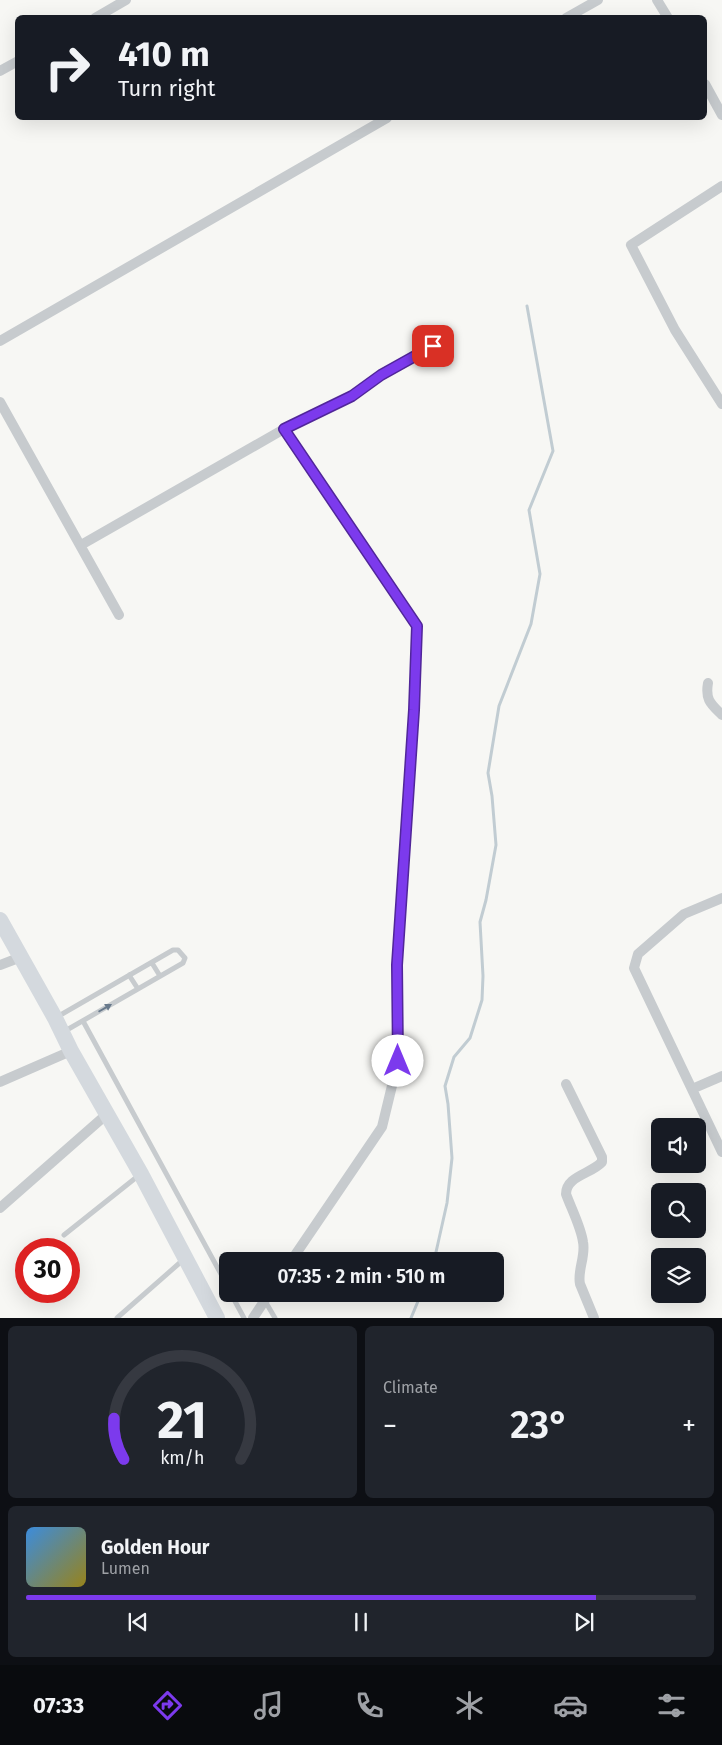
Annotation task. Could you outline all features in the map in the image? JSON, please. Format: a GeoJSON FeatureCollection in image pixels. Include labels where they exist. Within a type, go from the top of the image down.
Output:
{"type":"FeatureCollection","features":[{"type":"Feature","properties":{"kind":"main road"},"geometry":{"type":"LineString","coordinates":[[0,920],[55,1018],[71,1051],[141,1174],[217,1318]]}},
{"type":"Feature","properties":{"kind":"street"},"geometry":{"type":"LineString","coordinates":[[100,15],[126,0]]}},
{"type":"Feature","properties":{"kind":"street"},"geometry":{"type":"LineString","coordinates":[[571,15],[598,0]]}},
{"type":"Feature","properties":{"kind":"street"},"geometry":{"type":"LineString","coordinates":[[657,0],[666,15]]}},
{"type":"Feature","properties":{"kind":"street"},"geometry":{"type":"LineString","coordinates":[[2,68],[15,62]]}},
{"type":"Feature","properties":{"kind":"street"},"geometry":{"type":"LineString","coordinates":[[707,88],[722,115]]}},
{"type":"Feature","properties":{"kind":"street"},"geometry":{"type":"LineString","coordinates":[[0,341],[385,120]]}},
{"type":"Feature","properties":{"kind":"street"},"geometry":{"type":"LineString","coordinates":[[722,186],[631,245],[675,330],[722,404]]}},
{"type":"Feature","properties":{"kind":"street"},"geometry":{"type":"LineString","coordinates":[[81,546],[284,429],[352,396],[381,375],[433,346]]}},
{"type":"Feature","properties":{"kind":"street"},"geometry":{"type":"LineString","coordinates":[[0,402],[119,615]]}},
{"type":"Feature","properties":{"kind":"street"},"geometry":{"type":"LineString","coordinates":[[284,429],[417,626],[415,692],[397,965],[398,1061],[382,1127],[297,1252]]}},
{"type":"Feature","properties":{"kind":"street"},"geometry":{"type":"LineString","coordinates":[[708,683],[706,694],[710,703],[722,716]]}},
{"type":"Feature","properties":{"kind":"street"},"geometry":{"type":"LineString","coordinates":[[722,898],[684,914],[638,954],[634,968],[722,1152]]}},
{"type":"Feature","properties":{"kind":"street"},"geometry":{"type":"LineString","coordinates":[[0,965],[21,956]]}},
{"type":"Feature","properties":{"kind":"street"},"geometry":{"type":"LineString","coordinates":[[0,1082],[71,1051]]}},
{"type":"Feature","properties":{"kind":"street"},"geometry":{"type":"LineString","coordinates":[[692,1089],[722,1076]]}},
{"type":"Feature","properties":{"kind":"street"},"geometry":{"type":"LineString","coordinates":[[566,1084],[602,1157],[602,1162],[598,1166],[570,1182],[566,1188],[566,1194],[584,1241],[583,1260],[578,1279],[594,1318]]}},
{"type":"Feature","properties":{"kind":"street"},"geometry":{"type":"LineString","coordinates":[[0,1208],[107,1114]]}},
{"type":"Feature","properties":{"kind":"street"},"geometry":{"type":"LineString","coordinates":[[253,1318],[264,1302]]}},
{"type":"Feature","properties":{"kind":"lane"},"geometry":{"type":"LineString","coordinates":[[55,1018],[174,950],[178,950],[185,958],[183,963],[62,1033]]}},
{"type":"Feature","properties":{"kind":"lane"},"geometry":{"type":"LineString","coordinates":[[152,963],[160,976]]}},
{"type":"Feature","properties":{"kind":"lane"},"geometry":{"type":"LineString","coordinates":[[129,975],[138,989]]}},
{"type":"Feature","properties":{"kind":"lane"},"geometry":{"type":"LineString","coordinates":[[83,1021],[219,1270]]}},
{"type":"Feature","properties":{"kind":"lane"},"geometry":{"type":"LineString","coordinates":[[64,1235],[141,1174]]}},
{"type":"Feature","properties":{"kind":"lane"},"geometry":{"type":"LineString","coordinates":[[117,1318],[185,1258]]}},
{"type":"Feature","properties":{"kind":"lane"},"geometry":{"type":"LineString","coordinates":[[235,1302],[244,1318]]}},
{"type":"Feature","properties":{"kind":"lane"},"geometry":{"type":"LineString","coordinates":[[269,1302],[275,1318]]}},
{"type":"Feature","properties":{"kind":"waterway"},"geometry":{"type":"LineString","coordinates":[[436,1252],[447,1203],[452,1158],[445,1086],[454,1057],[470,1038],[482,1000],[483,976],[480,922],[496,845],[488,773],[499,706],[531,624],[540,574],[529,510],[553,451],[527,306]]}},
{"type":"Feature","properties":{"kind":"waterway"},"geometry":{"type":"LineString","coordinates":[[411,1318],[418,1302]]}},
{"type":"Feature","properties":{"kind":"route"},"geometry":{"type":"LineString","coordinates":[[398,1061],[397,965],[408,817],[417,626],[284,429],[352,396],[381,375],[433,346]]}}]}
